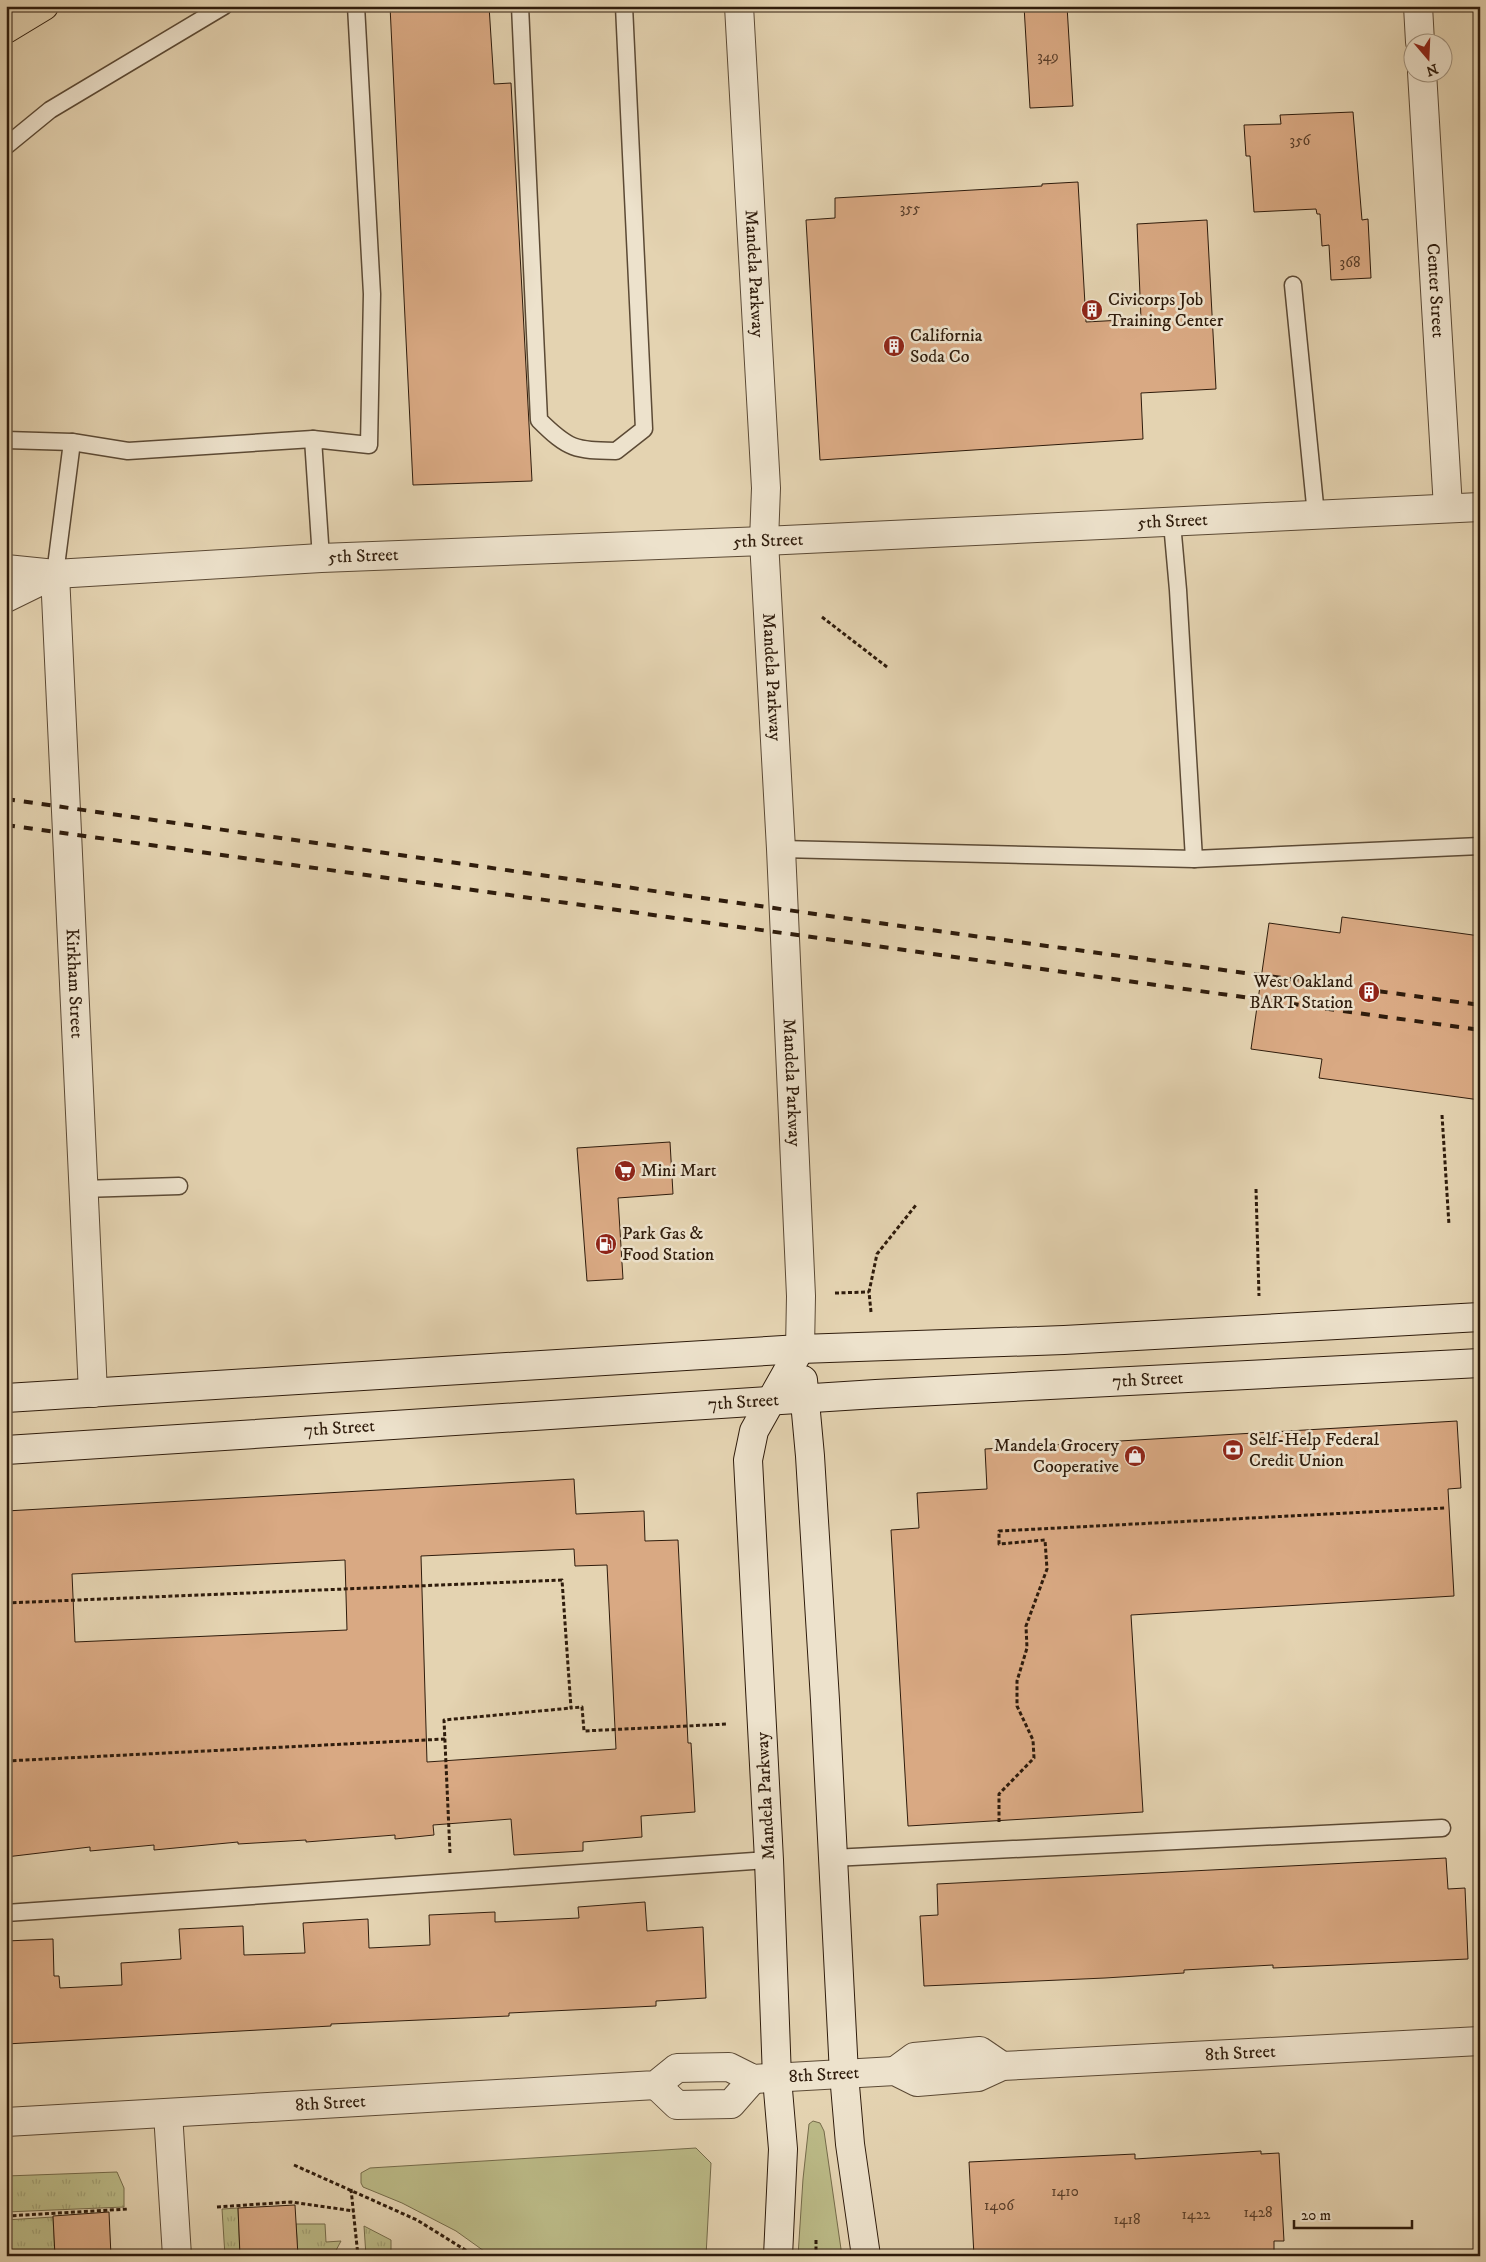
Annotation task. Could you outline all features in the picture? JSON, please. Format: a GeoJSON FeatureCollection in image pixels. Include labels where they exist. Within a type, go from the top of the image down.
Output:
{"type":"FeatureCollection","features":[{"type":"Feature","properties":{"kind":"highway"},"geometry":{"type":"LineString","coordinates":[[6,29],[44,6]]}},
{"type":"Feature","properties":{"kind":"street","name":"Mandela Parkway"},"geometry":{"type":"LineString","coordinates":[[739,6],[766,488],[764,541],[782,849],[801,1296],[800,1349],[824,1691],[844,2074],[850,2144],[866,2256]]}},
{"type":"Feature","properties":{"kind":"street"},"geometry":{"type":"LineString","coordinates":[[1418,6],[1419,32]]}},
{"type":"Feature","properties":{"kind":"street","name":"Center Street"},"geometry":{"type":"LineString","coordinates":[[1423,82],[1448,508]]}},
{"type":"Feature","properties":{"kind":"street","name":"5th Street"},"geometry":{"type":"LineString","coordinates":[[6,568],[55,574],[321,558],[764,541],[1480,507]]}},
{"type":"Feature","properties":{"kind":"street","name":"5th Street"},"geometry":{"type":"LineString","coordinates":[[6,598],[55,574]]}},
{"type":"Feature","properties":{"kind":"street","name":"Kirkham Street"},"geometry":{"type":"LineString","coordinates":[[55,574],[82,1189],[93,1393]]}},
{"type":"Feature","properties":{"kind":"street"},"geometry":{"type":"LineString","coordinates":[[6,1398],[800,1349],[1064,1340],[1480,1317]]}},
{"type":"Feature","properties":{"kind":"street","name":"Mandela Parkway"},"geometry":{"type":"LineString","coordinates":[[778,2256],[783,2149],[765,2079],[769,1860],[748,1460],[754,1431],[800,1349]]}},
{"type":"Feature","properties":{"kind":"street","name":"7th Street"},"geometry":{"type":"LineString","coordinates":[[6,1450],[1040,1385],[1480,1363]]}},
{"type":"Feature","properties":{"kind":"street","name":"8th Street"},"geometry":{"type":"LineString","coordinates":[[765,2079],[895,2071],[914,2057],[980,2051],[1002,2066],[1480,2041]]}},
{"type":"Feature","properties":{"kind":"street"},"geometry":{"type":"LineString","coordinates":[[729,2067],[765,2079],[731,2104],[677,2105],[656,2085],[677,2068],[729,2067]]}},
{"type":"Feature","properties":{"kind":"street","name":"8th Street"},"geometry":{"type":"LineString","coordinates":[[6,2122],[656,2085]]}},
{"type":"Feature","properties":{"kind":"street"},"geometry":{"type":"LineString","coordinates":[[168,2113],[176,2256]]}},
{"type":"Feature","properties":{"kind":"lane"},"geometry":{"type":"LineString","coordinates":[[6,146],[50,110],[224,6]]}},
{"type":"Feature","properties":{"kind":"lane"},"geometry":{"type":"LineString","coordinates":[[6,440],[72,442],[128,451],[313,439],[369,445],[372,294],[356,6]]}},
{"type":"Feature","properties":{"kind":"lane"},"geometry":{"type":"LineString","coordinates":[[520,6],[539,420],[558,439],[580,450],[616,451],[644,429],[624,6]]}},
{"type":"Feature","properties":{"kind":"lane"},"geometry":{"type":"LineString","coordinates":[[1293,285],[1316,515]]}},
{"type":"Feature","properties":{"kind":"lane"},"geometry":{"type":"LineString","coordinates":[[313,439],[321,558]]}},
{"type":"Feature","properties":{"kind":"lane"},"geometry":{"type":"LineString","coordinates":[[55,574],[72,442]]}},
{"type":"Feature","properties":{"kind":"lane"},"geometry":{"type":"LineString","coordinates":[[1172,523],[1179,599],[1194,859]]}},
{"type":"Feature","properties":{"kind":"lane"},"geometry":{"type":"LineString","coordinates":[[782,849],[1194,859],[1480,846]]}},
{"type":"Feature","properties":{"kind":"lane"},"geometry":{"type":"LineString","coordinates":[[82,1189],[179,1186]]}},
{"type":"Feature","properties":{"kind":"lane"},"geometry":{"type":"LineString","coordinates":[[832,1858],[1442,1828]]}},
{"type":"Feature","properties":{"kind":"lane"},"geometry":{"type":"LineString","coordinates":[[6,1913],[769,1860]]}},
{"type":"Feature","properties":{"kind":"path"},"geometry":{"type":"LineString","coordinates":[[822,617],[887,667]]}},
{"type":"Feature","properties":{"kind":"path"},"geometry":{"type":"LineString","coordinates":[[1442,1115],[1449,1226]]}},
{"type":"Feature","properties":{"kind":"path"},"geometry":{"type":"LineString","coordinates":[[1256,1189],[1260,1329]]}},
{"type":"Feature","properties":{"kind":"path"},"geometry":{"type":"LineString","coordinates":[[869,1292],[877,1254],[916,1205]]}},
{"type":"Feature","properties":{"kind":"path"},"geometry":{"type":"LineString","coordinates":[[999,1823],[999,1794],[1034,1758],[1033,1740],[1017,1706],[1017,1681],[1027,1648],[1026,1626],[1047,1568],[1045,1540],[999,1544],[999,1531],[1445,1508]]}},
{"type":"Feature","properties":{"kind":"path"},"geometry":{"type":"LineString","coordinates":[[6,1603],[562,1580],[571,1708]]}},
{"type":"Feature","properties":{"kind":"path"},"geometry":{"type":"LineString","coordinates":[[452,1883],[444,1720],[582,1707],[584,1731],[762,1722]]}},
{"type":"Feature","properties":{"kind":"path"},"geometry":{"type":"LineString","coordinates":[[6,1761],[445,1739]]}},
{"type":"Feature","properties":{"kind":"path"},"geometry":{"type":"LineString","coordinates":[[294,2165],[417,2220],[475,2256]]}},
{"type":"Feature","properties":{"kind":"path"},"geometry":{"type":"LineString","coordinates":[[351,2189],[358,2256]]}},
{"type":"Feature","properties":{"kind":"path"},"geometry":{"type":"LineString","coordinates":[[217,2207],[291,2202],[354,2211]]}},
{"type":"Feature","properties":{"kind":"path"},"geometry":{"type":"LineString","coordinates":[[6,2216],[129,2209]]}},
{"type":"Feature","properties":{"kind":"green space"},"geometry":{"type":"Polygon","coordinates":[[[813,2121],[820,2123],[824,2131],[842,2256],[798,2256],[809,2124],[813,2121]]]}},
{"type":"Feature","properties":{"kind":"green space"},"geometry":{"type":"Polygon","coordinates":[[[696,2148],[711,2163],[706,2256],[491,2256],[456,2231],[402,2203],[363,2187],[361,2183],[361,2173],[370,2168],[696,2148]]]}},
{"type":"Feature","properties":{"kind":"green space"},"geometry":{"type":"Polygon","coordinates":[[[117,2172],[124,2188],[124,2207],[6,2212],[6,2176],[117,2172]]]}},
{"type":"Feature","properties":{"kind":"green space"},"geometry":{"type":"Polygon","coordinates":[[[238,2208],[240,2256],[225,2256],[222,2209],[238,2208]]]}},
{"type":"Feature","properties":{"kind":"green space"},"geometry":{"type":"Polygon","coordinates":[[[53,2217],[55,2256],[6,2256],[6,2220],[53,2217]]]}},
{"type":"Feature","properties":{"kind":"green space"},"geometry":{"type":"Polygon","coordinates":[[[296,2224],[325,2224],[326,2242],[341,2241],[333,2256],[298,2256],[296,2224]]]}},
{"type":"Feature","properties":{"kind":"green space"},"geometry":{"type":"Polygon","coordinates":[[[364,2226],[391,2240],[391,2256],[366,2256],[364,2226]]]}},
{"type":"Feature","properties":{"kind":"building"},"geometry":{"type":"Polygon","coordinates":[[[390,6],[489,6],[494,84],[511,83],[532,481],[413,485],[390,6]]]}},
{"type":"Feature","properties":{"kind":"building"},"geometry":{"type":"Polygon","coordinates":[[[1024,6],[1067,6],[1073,106],[1030,108],[1024,6]]]}},
{"type":"Feature","properties":{"kind":"building"},"geometry":{"type":"Polygon","coordinates":[[[1353,112],[1362,220],[1368,219],[1371,278],[1331,280],[1329,245],[1322,246],[1320,214],[1317,214],[1316,209],[1254,212],[1250,156],[1246,156],[1244,125],[1281,124],[1280,115],[1353,112]]]}},
{"type":"Feature","properties":{"kind":"building"},"geometry":{"type":"Polygon","coordinates":[[[1078,182],[1086,322],[1141,319],[1137,224],[1207,220],[1216,389],[1141,393],[1143,439],[820,460],[806,220],[835,218],[835,198],[1042,186],[1042,184],[1078,182]]]}},
{"type":"Feature","properties":{"kind":"building","name":"West Oakland BART Station"},"geometry":{"type":"Polygon","coordinates":[[[1342,917],[1480,936],[1480,1100],[1319,1078],[1322,1059],[1251,1049],[1269,923],[1340,933],[1342,917]]]}},
{"type":"Feature","properties":{"kind":"building","name":"Mini Mart"},"geometry":{"type":"Polygon","coordinates":[[[670,1142],[673,1194],[618,1198],[623,1279],[587,1281],[577,1148],[670,1142]]]}},
{"type":"Feature","properties":{"kind":"building"},"geometry":{"type":"Polygon","coordinates":[[[1457,1421],[1461,1488],[1448,1489],[1454,1596],[1131,1615],[1143,1812],[908,1826],[891,1530],[919,1528],[917,1493],[987,1489],[985,1449],[1457,1421]]]}},
{"type":"Feature","properties":{"kind":"building"},"geometry":{"type":"Polygon","coordinates":[[[574,1479],[576,1514],[644,1511],[645,1541],[678,1540],[688,1743],[691,1743],[695,1812],[641,1816],[642,1837],[583,1842],[583,1851],[514,1855],[511,1819],[433,1825],[434,1835],[395,1839],[395,1835],[306,1842],[306,1840],[238,1844],[238,1842],[154,1850],[154,1845],[90,1851],[90,1847],[6,1857],[6,1511],[574,1479]],[[574,1549],[421,1556],[427,1762],[616,1749],[607,1565],[575,1566],[574,1549]],[[345,1560],[72,1574],[75,1642],[347,1630],[345,1560]]]}},
{"type":"Feature","properties":{"kind":"building"},"geometry":{"type":"Polygon","coordinates":[[[1446,1858],[1448,1889],[1465,1888],[1468,1959],[1273,1968],[1273,1965],[1184,1970],[1184,1973],[1105,1978],[924,1986],[920,1916],[938,1915],[937,1884],[1446,1858]]]}},
{"type":"Feature","properties":{"kind":"building"},"geometry":{"type":"Polygon","coordinates":[[[645,1902],[647,1931],[703,1927],[706,1998],[656,2001],[656,2006],[509,2013],[509,2016],[331,2024],[331,2026],[6,2044],[6,1941],[53,1939],[54,1976],[59,1976],[60,1988],[122,1985],[121,1963],[181,1959],[179,1929],[243,1926],[244,1955],[305,1953],[303,1923],[368,1919],[369,1948],[430,1945],[429,1915],[495,1912],[495,1922],[579,1918],[578,1907],[645,1902]]]}},
{"type":"Feature","properties":{"kind":"building"},"geometry":{"type":"Polygon","coordinates":[[[1261,2151],[1261,2154],[1279,2153],[1284,2241],[1274,2241],[1274,2256],[974,2256],[969,2162],[1135,2154],[1135,2159],[1261,2151]]]}},
{"type":"Feature","properties":{"kind":"building"},"geometry":{"type":"Polygon","coordinates":[[[295,2205],[298,2256],[240,2256],[238,2208],[295,2205]]]}},
{"type":"Feature","properties":{"kind":"building"},"geometry":{"type":"Polygon","coordinates":[[[109,2212],[111,2256],[55,2256],[53,2216],[109,2212]]]}},
{"type":"Feature","properties":{"kind":"railway"},"geometry":{"type":"LineString","coordinates":[[6,799],[879,923],[1480,1005]]}},
{"type":"Feature","properties":{"kind":"railway"},"geometry":{"type":"LineString","coordinates":[[6,825],[1480,1030]]}},
{"type":"Feature","properties":{"kind":"place","name":"Civicorps Job Training Center"},"geometry":{"type":"Point","coordinates":[1092,310]}},
{"type":"Feature","properties":{"kind":"place","name":"California Soda Co"},"geometry":{"type":"Point","coordinates":[894,346]}},
{"type":"Feature","properties":{"kind":"place","name":"West Oakland BART Station"},"geometry":{"type":"Point","coordinates":[1369,992]}},
{"type":"Feature","properties":{"kind":"place","name":"Mini Mart"},"geometry":{"type":"Point","coordinates":[625,1171]}},
{"type":"Feature","properties":{"kind":"place","name":"Park Gas & Food Station"},"geometry":{"type":"Point","coordinates":[606,1244]}},
{"type":"Feature","properties":{"kind":"place","name":"Self-Help Federal Credit Union"},"geometry":{"type":"Point","coordinates":[1233,1450]}},
{"type":"Feature","properties":{"kind":"place","name":"Mandela Grocery Cooperative"},"geometry":{"type":"Point","coordinates":[1135,1456]}}]}
